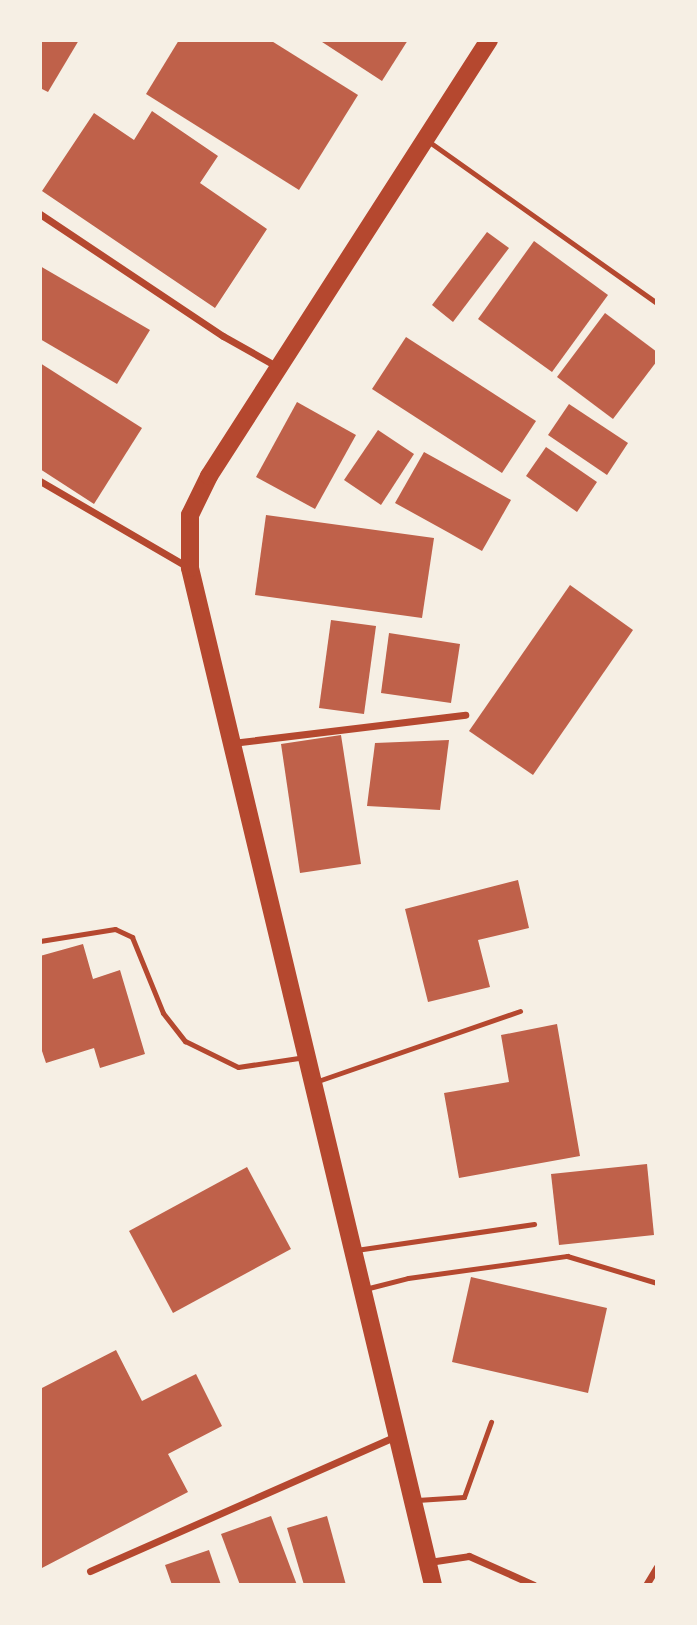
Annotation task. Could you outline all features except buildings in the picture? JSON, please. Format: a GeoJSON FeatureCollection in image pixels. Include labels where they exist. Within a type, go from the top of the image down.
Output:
{"type":"FeatureCollection","features":[{"type":"Feature","properties":{"kind":"main road"},"geometry":{"type":"LineString","coordinates":[[433,1585],[190,568],[190,515],[209,476],[489,40]]}},
{"type":"Feature","properties":{"kind":"street"},"geometry":{"type":"LineString","coordinates":[[40,214],[223,336],[279,367]]}},
{"type":"Feature","properties":{"kind":"street"},"geometry":{"type":"LineString","coordinates":[[40,481],[190,568]]}},
{"type":"Feature","properties":{"kind":"street"},"geometry":{"type":"LineString","coordinates":[[232,743],[465,715]]}},
{"type":"Feature","properties":{"kind":"street"},"geometry":{"type":"LineString","coordinates":[[90,1571],[397,1436]]}},
{"type":"Feature","properties":{"kind":"street"},"geometry":{"type":"LineString","coordinates":[[427,1562],[469,1556],[534,1585]]}},
{"type":"Feature","properties":{"kind":"street"},"geometry":{"type":"LineString","coordinates":[[646,1585],[657,1567]]}},
{"type":"Feature","properties":{"kind":"lane"},"geometry":{"type":"LineString","coordinates":[[426,139],[657,303]]}},
{"type":"Feature","properties":{"kind":"lane"},"geometry":{"type":"LineString","coordinates":[[40,941],[115,929],[132,937],[163,1013],[185,1041],[238,1067],[306,1057]]}},
{"type":"Feature","properties":{"kind":"lane"},"geometry":{"type":"LineString","coordinates":[[312,1083],[520,1011]]}},
{"type":"Feature","properties":{"kind":"lane"},"geometry":{"type":"LineString","coordinates":[[352,1251],[534,1224]]}},
{"type":"Feature","properties":{"kind":"lane"},"geometry":{"type":"LineString","coordinates":[[362,1290],[408,1278],[567,1256],[657,1283]]}},
{"type":"Feature","properties":{"kind":"lane"},"geometry":{"type":"LineString","coordinates":[[412,1500],[464,1497],[491,1422]]}}]}
